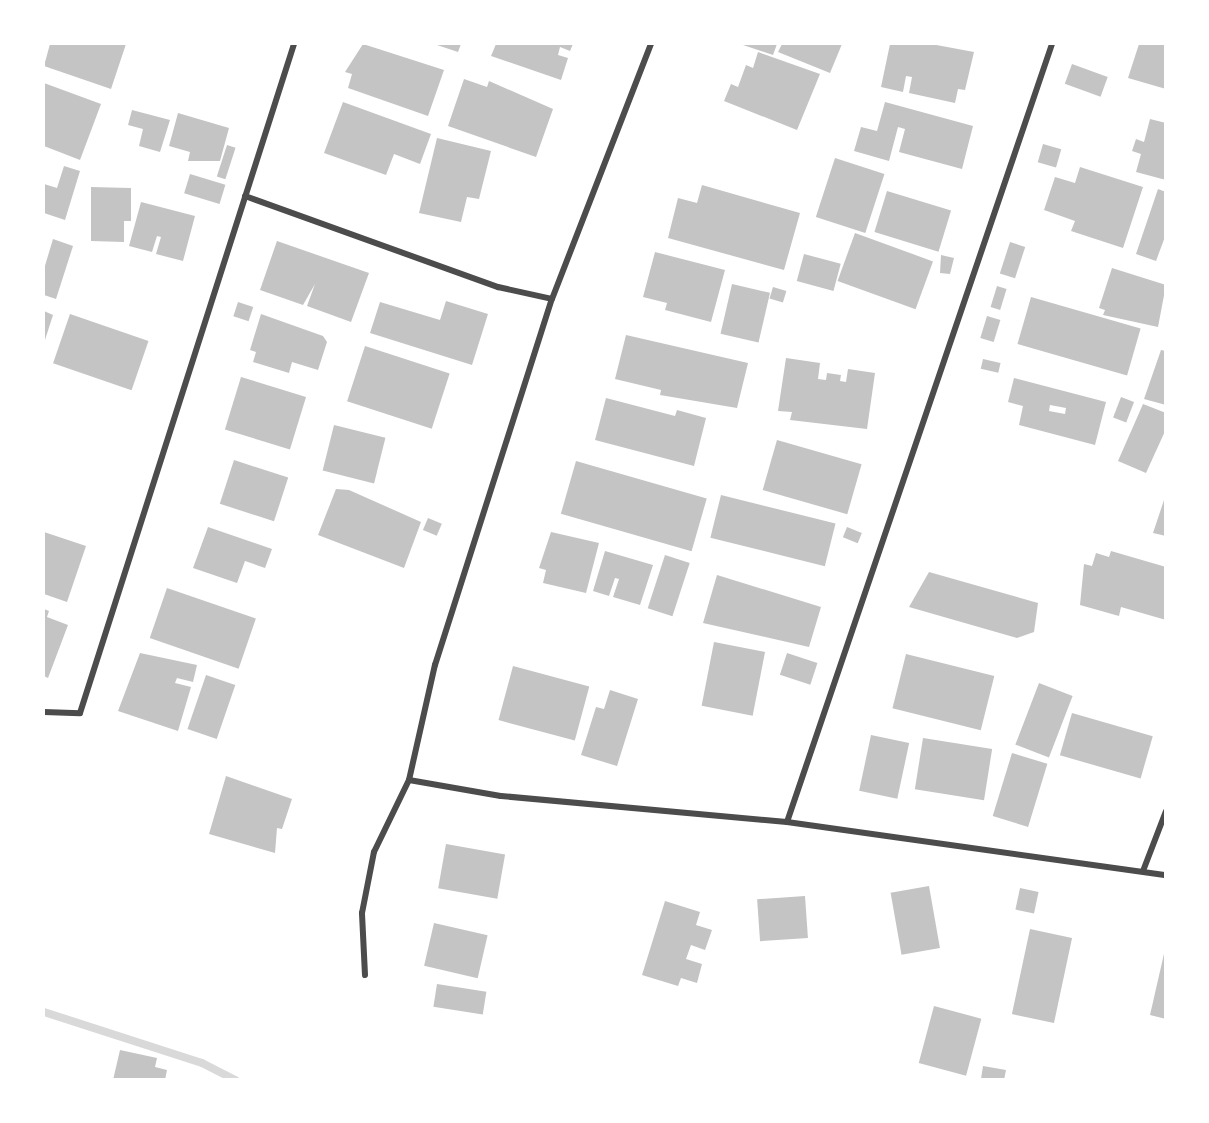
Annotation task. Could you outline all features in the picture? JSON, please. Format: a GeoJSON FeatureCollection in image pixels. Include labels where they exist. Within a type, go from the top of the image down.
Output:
{"type":"FeatureCollection","features":[{"type":"Feature","properties":{"kind":"street"},"geometry":{"type":"LineString","coordinates":[[44,712],[80,713],[294,44]]}},
{"type":"Feature","properties":{"kind":"street"},"geometry":{"type":"LineString","coordinates":[[365,975],[362,913],[374,852],[409,780],[435,664],[552,298],[651,44]]}},
{"type":"Feature","properties":{"kind":"street"},"geometry":{"type":"LineString","coordinates":[[787,822],[1052,44]]}},
{"type":"Feature","properties":{"kind":"street"},"geometry":{"type":"LineString","coordinates":[[245,196],[498,287],[552,298]]}},
{"type":"Feature","properties":{"kind":"street"},"geometry":{"type":"LineString","coordinates":[[409,780],[501,796],[787,822],[1166,875]]}},
{"type":"Feature","properties":{"kind":"street"},"geometry":{"type":"LineString","coordinates":[[1143,871],[1166,812]]}},
{"type":"Feature","properties":{"kind":"building"},"geometry":{"type":"Polygon","coordinates":[[[50,44],[126,44],[111,89],[44,66],[50,44]]]}},
{"type":"Feature","properties":{"kind":"building"},"geometry":{"type":"Polygon","coordinates":[[[363,44],[444,70],[428,116],[348,88],[352,74],[345,72],[363,44]]]}},
{"type":"Feature","properties":{"kind":"building"},"geometry":{"type":"Polygon","coordinates":[[[434,44],[461,44],[458,52],[434,44]]]}},
{"type":"Feature","properties":{"kind":"building"},"geometry":{"type":"Polygon","coordinates":[[[496,44],[573,44],[570,51],[560,47],[558,55],[568,58],[561,80],[491,56],[496,44]]]}},
{"type":"Feature","properties":{"kind":"building"},"geometry":{"type":"Polygon","coordinates":[[[740,44],[777,44],[773,55],[740,44]]]}},
{"type":"Feature","properties":{"kind":"building"},"geometry":{"type":"Polygon","coordinates":[[[782,44],[842,44],[830,73],[778,52],[782,44]]]}},
{"type":"Feature","properties":{"kind":"building"},"geometry":{"type":"Polygon","coordinates":[[[890,44],[931,44],[974,52],[965,90],[958,89],[955,103],[909,93],[912,77],[906,76],[903,92],[881,87],[890,44]]]}},
{"type":"Feature","properties":{"kind":"building"},"geometry":{"type":"Polygon","coordinates":[[[1139,44],[1166,44],[1166,89],[1128,78],[1139,44]]]}},
{"type":"Feature","properties":{"kind":"building"},"geometry":{"type":"Polygon","coordinates":[[[758,52],[820,74],[797,130],[724,101],[731,84],[738,87],[746,65],[753,68],[758,52]]]}},
{"type":"Feature","properties":{"kind":"building"},"geometry":{"type":"Polygon","coordinates":[[[1072,64],[1108,77],[1101,97],[1065,84],[1072,64]]]}},
{"type":"Feature","properties":{"kind":"building"},"geometry":{"type":"Polygon","coordinates":[[[464,79],[487,87],[489,81],[553,109],[536,157],[448,126],[464,79]]]}},
{"type":"Feature","properties":{"kind":"building"},"geometry":{"type":"Polygon","coordinates":[[[44,83],[101,104],[80,160],[44,146],[44,83]]]}},
{"type":"Feature","properties":{"kind":"building"},"geometry":{"type":"Polygon","coordinates":[[[343,102],[431,134],[420,164],[394,154],[386,175],[324,153],[343,102]]]}},
{"type":"Feature","properties":{"kind":"building"},"geometry":{"type":"Polygon","coordinates":[[[885,102],[973,126],[962,169],[899,152],[905,129],[898,127],[889,161],[854,151],[861,127],[877,131],[885,102]]]}},
{"type":"Feature","properties":{"kind":"building"},"geometry":{"type":"Polygon","coordinates":[[[132,110],[170,120],[160,152],[139,146],[143,129],[128,125],[132,110]]]}},
{"type":"Feature","properties":{"kind":"building"},"geometry":{"type":"Polygon","coordinates":[[[178,113],[229,128],[220,161],[188,161],[190,152],[169,146],[178,113]]]}},
{"type":"Feature","properties":{"kind":"building"},"geometry":{"type":"Polygon","coordinates":[[[1150,119],[1166,123],[1166,180],[1136,172],[1141,154],[1132,151],[1136,139],[1144,142],[1150,119]]]}},
{"type":"Feature","properties":{"kind":"building"},"geometry":{"type":"Polygon","coordinates":[[[437,138],[491,151],[479,199],[467,197],[461,222],[419,213],[437,138]]]}},
{"type":"Feature","properties":{"kind":"building"},"geometry":{"type":"Polygon","coordinates":[[[1043,144],[1061,149],[1056,168],[1038,162],[1043,144]]]}},
{"type":"Feature","properties":{"kind":"building"},"geometry":{"type":"Polygon","coordinates":[[[227,145],[236,148],[225,179],[217,176],[227,145]]]}},
{"type":"Feature","properties":{"kind":"building"},"geometry":{"type":"Polygon","coordinates":[[[835,158],[884,174],[865,233],[816,217],[835,158]]]}},
{"type":"Feature","properties":{"kind":"building"},"geometry":{"type":"Polygon","coordinates":[[[64,166],[80,171],[65,220],[44,213],[44,184],[57,188],[64,166]]]}},
{"type":"Feature","properties":{"kind":"building"},"geometry":{"type":"Polygon","coordinates":[[[1080,167],[1143,187],[1123,248],[1071,231],[1075,221],[1044,210],[1055,177],[1075,183],[1080,167]]]}},
{"type":"Feature","properties":{"kind":"building"},"geometry":{"type":"Polygon","coordinates":[[[190,174],[225,185],[220,204],[184,193],[190,174]]]}},
{"type":"Feature","properties":{"kind":"building"},"geometry":{"type":"Polygon","coordinates":[[[702,185],[800,213],[784,270],[668,238],[678,198],[697,203],[702,185]]]}},
{"type":"Feature","properties":{"kind":"building"},"geometry":{"type":"Polygon","coordinates":[[[91,187],[131,188],[131,221],[124,221],[124,242],[91,241],[91,187]]]}},
{"type":"Feature","properties":{"kind":"building"},"geometry":{"type":"Polygon","coordinates":[[[1158,189],[1166,192],[1166,234],[1156,261],[1136,254],[1158,189]]]}},
{"type":"Feature","properties":{"kind":"building"},"geometry":{"type":"Polygon","coordinates":[[[887,191],[951,211],[939,252],[874,232],[887,191]]]}},
{"type":"Feature","properties":{"kind":"building"},"geometry":{"type":"Polygon","coordinates":[[[141,202],[195,216],[183,261],[156,254],[161,237],[157,236],[152,252],[129,246],[141,202]]]}},
{"type":"Feature","properties":{"kind":"building"},"geometry":{"type":"Polygon","coordinates":[[[855,233],[933,261],[916,309],[838,281],[855,233]]]}},
{"type":"Feature","properties":{"kind":"building"},"geometry":{"type":"Polygon","coordinates":[[[53,239],[73,246],[56,299],[44,295],[44,269],[53,239]]]}},
{"type":"Feature","properties":{"kind":"building"},"geometry":{"type":"Polygon","coordinates":[[[277,241],[369,273],[351,322],[307,306],[315,284],[303,305],[260,290],[277,241]]]}},
{"type":"Feature","properties":{"kind":"building"},"geometry":{"type":"Polygon","coordinates":[[[1010,242],[1025,247],[1015,278],[1000,273],[1010,242]]]}},
{"type":"Feature","properties":{"kind":"building"},"geometry":{"type":"Polygon","coordinates":[[[655,252],[725,270],[711,322],[665,310],[667,303],[643,297],[655,252]]]}},
{"type":"Feature","properties":{"kind":"building"},"geometry":{"type":"Polygon","coordinates":[[[804,254],[841,264],[833,291],[797,281],[804,254]]]}},
{"type":"Feature","properties":{"kind":"building"},"geometry":{"type":"Polygon","coordinates":[[[941,255],[954,258],[950,274],[940,273],[941,255]]]}},
{"type":"Feature","properties":{"kind":"building"},"geometry":{"type":"Polygon","coordinates":[[[1112,268],[1166,285],[1158,327],[1103,315],[1105,310],[1099,308],[1112,268]]]}},
{"type":"Feature","properties":{"kind":"building"},"geometry":{"type":"Polygon","coordinates":[[[732,284],[770,293],[759,342],[721,334],[732,284]]]}},
{"type":"Feature","properties":{"kind":"building"},"geometry":{"type":"Polygon","coordinates":[[[997,286],[1007,289],[1000,310],[991,307],[997,286]]]}},
{"type":"Feature","properties":{"kind":"building"},"geometry":{"type":"Polygon","coordinates":[[[773,287],[786,291],[783,303],[769,298],[773,287]]]}},
{"type":"Feature","properties":{"kind":"building"},"geometry":{"type":"Polygon","coordinates":[[[1031,297],[1141,328],[1127,376],[1017,344],[1031,297]]]}},
{"type":"Feature","properties":{"kind":"building"},"geometry":{"type":"Polygon","coordinates":[[[446,301],[488,314],[472,365],[370,333],[380,302],[440,320],[446,301]]]}},
{"type":"Feature","properties":{"kind":"building"},"geometry":{"type":"Polygon","coordinates":[[[238,302],[253,307],[249,321],[233,316],[238,302]]]}},
{"type":"Feature","properties":{"kind":"building"},"geometry":{"type":"Polygon","coordinates":[[[44,311],[53,315],[44,343],[44,311]]]}},
{"type":"Feature","properties":{"kind":"building"},"geometry":{"type":"Polygon","coordinates":[[[70,314],[148,341],[132,390],[53,363],[70,314]]]}},
{"type":"Feature","properties":{"kind":"building"},"geometry":{"type":"Polygon","coordinates":[[[261,314],[323,336],[327,342],[318,370],[292,362],[289,373],[253,362],[256,352],[250,350],[261,314]]]}},
{"type":"Feature","properties":{"kind":"building"},"geometry":{"type":"Polygon","coordinates":[[[987,316],[1000,320],[994,342],[980,338],[987,316]]]}},
{"type":"Feature","properties":{"kind":"building"},"geometry":{"type":"Polygon","coordinates":[[[626,335],[748,363],[737,408],[660,395],[661,390],[615,379],[626,335]]]}},
{"type":"Feature","properties":{"kind":"building"},"geometry":{"type":"Polygon","coordinates":[[[365,346],[450,374],[432,429],[347,401],[365,346]]]}},
{"type":"Feature","properties":{"kind":"building"},"geometry":{"type":"Polygon","coordinates":[[[1161,350],[1166,351],[1166,405],[1144,399],[1161,350]]]}},
{"type":"Feature","properties":{"kind":"building"},"geometry":{"type":"Polygon","coordinates":[[[786,358],[820,363],[818,379],[826,380],[827,373],[841,375],[840,381],[846,382],[848,369],[875,373],[867,429],[790,420],[792,412],[778,411],[786,358]]]}},
{"type":"Feature","properties":{"kind":"building"},"geometry":{"type":"Polygon","coordinates":[[[983,359],[1001,363],[998,373],[981,369],[983,359]]]}},
{"type":"Feature","properties":{"kind":"building"},"geometry":{"type":"Polygon","coordinates":[[[241,377],[306,397],[290,449],[225,430],[241,377]]]}},
{"type":"Feature","properties":{"kind":"building"},"geometry":{"type":"Polygon","coordinates":[[[1014,378],[1106,402],[1095,445],[1019,425],[1023,406],[1008,402],[1014,378]],[[1050,405],[1049,411],[1065,414],[1066,408],[1050,405]]]}},
{"type":"Feature","properties":{"kind":"building"},"geometry":{"type":"Polygon","coordinates":[[[1121,397],[1134,402],[1126,423],[1113,418],[1121,397]]]}},
{"type":"Feature","properties":{"kind":"building"},"geometry":{"type":"Polygon","coordinates":[[[606,398],[675,416],[677,410],[706,418],[694,466],[595,440],[606,398]]]}},
{"type":"Feature","properties":{"kind":"building"},"geometry":{"type":"Polygon","coordinates":[[[1143,404],[1166,413],[1166,429],[1146,473],[1118,461],[1143,404]]]}},
{"type":"Feature","properties":{"kind":"building"},"geometry":{"type":"Polygon","coordinates":[[[334,425],[385,438],[374,483],[323,471],[334,425]]]}},
{"type":"Feature","properties":{"kind":"building"},"geometry":{"type":"Polygon","coordinates":[[[777,440],[862,464],[847,514],[763,490],[777,440]]]}},
{"type":"Feature","properties":{"kind":"building"},"geometry":{"type":"Polygon","coordinates":[[[234,460],[288,478],[274,521],[220,504],[234,460]]]}},
{"type":"Feature","properties":{"kind":"building"},"geometry":{"type":"Polygon","coordinates":[[[576,461],[707,498],[692,551],[561,514],[576,461]]]}},
{"type":"Feature","properties":{"kind":"building"},"geometry":{"type":"Polygon","coordinates":[[[336,489],[349,490],[421,522],[404,568],[318,535],[336,489]]]}},
{"type":"Feature","properties":{"kind":"building"},"geometry":{"type":"Polygon","coordinates":[[[1166,494],[1166,536],[1153,533],[1166,494]]]}},
{"type":"Feature","properties":{"kind":"building"},"geometry":{"type":"Polygon","coordinates":[[[721,495],[835,524],[825,566],[710,538],[721,495]]]}},
{"type":"Feature","properties":{"kind":"building"},"geometry":{"type":"Polygon","coordinates":[[[428,518],[442,524],[437,536],[423,530],[428,518]]]}},
{"type":"Feature","properties":{"kind":"building"},"geometry":{"type":"Polygon","coordinates":[[[208,527],[272,549],[265,568],[245,561],[237,583],[193,568],[208,527]]]}},
{"type":"Feature","properties":{"kind":"building"},"geometry":{"type":"Polygon","coordinates":[[[847,527],[862,533],[858,543],[843,537],[847,527]]]}},
{"type":"Feature","properties":{"kind":"building"},"geometry":{"type":"Polygon","coordinates":[[[44,532],[86,546],[67,602],[44,594],[44,532]]]}},
{"type":"Feature","properties":{"kind":"building"},"geometry":{"type":"Polygon","coordinates":[[[551,532],[599,543],[586,593],[543,583],[546,570],[539,568],[551,532]]]}},
{"type":"Feature","properties":{"kind":"building"},"geometry":{"type":"Polygon","coordinates":[[[605,551],[653,565],[640,605],[613,597],[619,579],[615,578],[609,596],[593,591],[605,551]]]}},
{"type":"Feature","properties":{"kind":"building"},"geometry":{"type":"Polygon","coordinates":[[[1111,551],[1166,567],[1166,620],[1121,607],[1119,616],[1080,605],[1084,564],[1092,566],[1096,553],[1109,557],[1111,551]]]}},
{"type":"Feature","properties":{"kind":"building"},"geometry":{"type":"Polygon","coordinates":[[[665,555],[690,563],[672,616],[648,608],[665,555]]]}},
{"type":"Feature","properties":{"kind":"building"},"geometry":{"type":"Polygon","coordinates":[[[929,572],[1038,603],[1034,632],[1017,638],[909,607],[929,572]]]}},
{"type":"Feature","properties":{"kind":"building"},"geometry":{"type":"Polygon","coordinates":[[[717,575],[821,607],[809,647],[703,623],[717,575]]]}},
{"type":"Feature","properties":{"kind":"building"},"geometry":{"type":"Polygon","coordinates":[[[167,588],[256,619],[239,669],[150,638],[167,588]]]}},
{"type":"Feature","properties":{"kind":"building"},"geometry":{"type":"Polygon","coordinates":[[[44,609],[49,611],[47,617],[68,625],[48,678],[44,676],[44,609]]]}},
{"type":"Feature","properties":{"kind":"building"},"geometry":{"type":"Polygon","coordinates":[[[714,642],[765,652],[753,716],[702,706],[714,642]]]}},
{"type":"Feature","properties":{"kind":"building"},"geometry":{"type":"Polygon","coordinates":[[[140,653],[197,665],[193,682],[177,678],[175,683],[191,687],[178,731],[118,711],[140,653]]]}},
{"type":"Feature","properties":{"kind":"building"},"geometry":{"type":"Polygon","coordinates":[[[787,653],[817,663],[810,685],[780,675],[787,653]]]}},
{"type":"Feature","properties":{"kind":"building"},"geometry":{"type":"Polygon","coordinates":[[[906,654],[994,676],[981,730],[892,708],[906,654]]]}},
{"type":"Feature","properties":{"kind":"building"},"geometry":{"type":"Polygon","coordinates":[[[513,666],[589,686],[575,741],[499,720],[513,666]]]}},
{"type":"Feature","properties":{"kind":"building"},"geometry":{"type":"Polygon","coordinates":[[[206,675],[235,685],[217,739],[187,729],[206,675]]]}},
{"type":"Feature","properties":{"kind":"building"},"geometry":{"type":"Polygon","coordinates":[[[1039,683],[1073,696],[1049,758],[1015,745],[1039,683]]]}},
{"type":"Feature","properties":{"kind":"building"},"geometry":{"type":"Polygon","coordinates":[[[610,690],[638,699],[617,766],[581,755],[596,707],[604,709],[610,690]]]}},
{"type":"Feature","properties":{"kind":"building"},"geometry":{"type":"Polygon","coordinates":[[[1072,713],[1153,736],[1141,778],[1060,755],[1072,713]]]}},
{"type":"Feature","properties":{"kind":"building"},"geometry":{"type":"Polygon","coordinates":[[[871,735],[909,743],[897,799],[859,791],[871,735]]]}},
{"type":"Feature","properties":{"kind":"building"},"geometry":{"type":"Polygon","coordinates":[[[923,738],[992,749],[984,800],[915,789],[923,738]]]}},
{"type":"Feature","properties":{"kind":"building"},"geometry":{"type":"Polygon","coordinates":[[[1012,753],[1047,764],[1028,827],[993,816],[1012,753]]]}},
{"type":"Feature","properties":{"kind":"building"},"geometry":{"type":"Polygon","coordinates":[[[226,776],[292,799],[282,829],[277,828],[275,853],[209,834],[226,776]]]}},
{"type":"Feature","properties":{"kind":"building"},"geometry":{"type":"Polygon","coordinates":[[[446,844],[505,854],[497,899],[438,888],[446,844]]]}},
{"type":"Feature","properties":{"kind":"building"},"geometry":{"type":"Polygon","coordinates":[[[929,886],[940,948],[902,955],[891,893],[929,886]]]}},
{"type":"Feature","properties":{"kind":"building"},"geometry":{"type":"Polygon","coordinates":[[[1020,888],[1039,892],[1034,913],[1015,910],[1020,888]]]}},
{"type":"Feature","properties":{"kind":"building"},"geometry":{"type":"Polygon","coordinates":[[[805,896],[808,938],[760,941],[757,899],[805,896]]]}},
{"type":"Feature","properties":{"kind":"building"},"geometry":{"type":"Polygon","coordinates":[[[665,901],[700,912],[696,925],[712,930],[705,950],[691,945],[686,959],[702,964],[697,983],[681,978],[678,986],[642,975],[665,901]]]}},
{"type":"Feature","properties":{"kind":"building"},"geometry":{"type":"Polygon","coordinates":[[[434,923],[488,935],[478,978],[424,966],[434,923]]]}},
{"type":"Feature","properties":{"kind":"building"},"geometry":{"type":"Polygon","coordinates":[[[1030,929],[1072,938],[1054,1023],[1012,1014],[1030,929]]]}},
{"type":"Feature","properties":{"kind":"building"},"geometry":{"type":"Polygon","coordinates":[[[1166,945],[1166,1019],[1150,1015],[1166,945]]]}},
{"type":"Feature","properties":{"kind":"building"},"geometry":{"type":"Polygon","coordinates":[[[437,984],[486,992],[483,1015],[433,1007],[437,984]]]}},
{"type":"Feature","properties":{"kind":"building"},"geometry":{"type":"Polygon","coordinates":[[[934,1006],[981,1019],[966,1076],[919,1063],[934,1006]]]}},
{"type":"Feature","properties":{"kind":"building"},"geometry":{"type":"Polygon","coordinates":[[[120,1050],[157,1058],[155,1067],[167,1070],[165,1080],[113,1080],[120,1050]]]}},
{"type":"Feature","properties":{"kind":"building"},"geometry":{"type":"Polygon","coordinates":[[[983,1066],[1006,1070],[1004,1080],[981,1079],[983,1066]]]}},
{"type":"Feature","properties":{"kind":"waterway"},"geometry":{"type":"LineString","coordinates":[[44,1012],[202,1063],[236,1080]]}}]}
